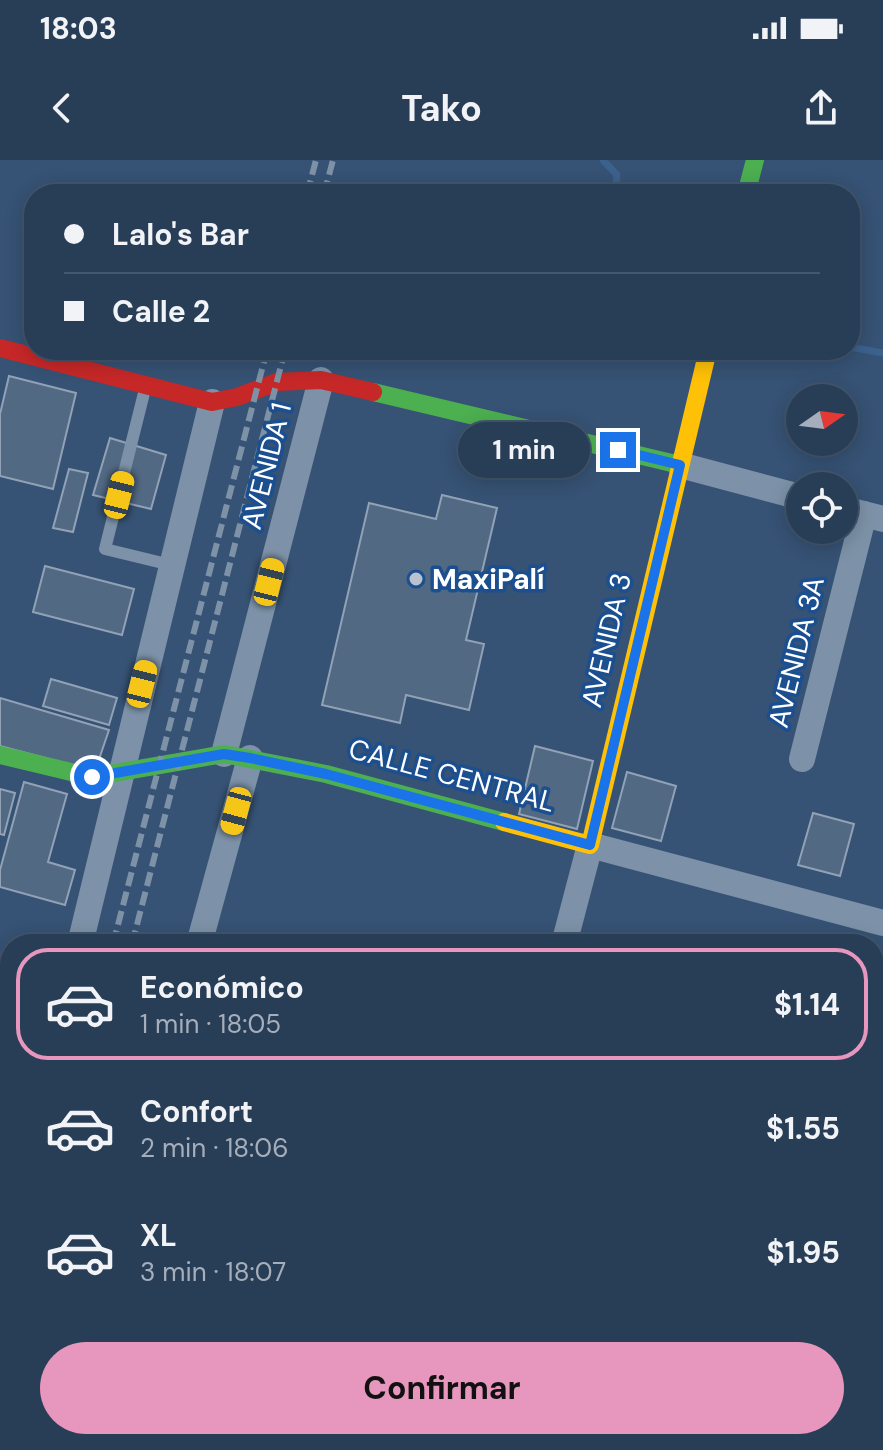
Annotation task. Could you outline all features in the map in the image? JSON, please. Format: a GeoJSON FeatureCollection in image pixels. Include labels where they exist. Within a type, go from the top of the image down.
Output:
{"type":"FeatureCollection","features":[{"type":"Feature","properties":{"kind":"street"},"geometry":{"type":"LineString","coordinates":[[749,184],[755,160]]}},
{"type":"Feature","properties":{"kind":"street"},"geometry":{"type":"LineString","coordinates":[[0,348],[24,354]]}},
{"type":"Feature","properties":{"kind":"street"},"geometry":{"type":"LineString","coordinates":[[47,360],[212,402],[237,397],[277,382],[321,380],[786,493]]}},
{"type":"Feature","properties":{"kind":"street","name":"AVENIDA 3"},"geometry":{"type":"LineString","coordinates":[[567,934],[706,360]]}},
{"type":"Feature","properties":{"kind":"street","name":"AVENIDA 1"},"geometry":{"type":"LineString","coordinates":[[201,934],[237,756],[321,380]]}},
{"type":"Feature","properties":{"kind":"street"},"geometry":{"type":"LineString","coordinates":[[82,934],[212,402]]}},
{"type":"Feature","properties":{"kind":"street","name":"AVENIDA 3A"},"geometry":{"type":"LineString","coordinates":[[802,759],[864,514]]}},
{"type":"Feature","properties":{"kind":"street","name":"CALLE CENTRAL"},"geometry":{"type":"LineString","coordinates":[[0,755],[92,777],[237,756],[326,774],[883,923]]}},
{"type":"Feature","properties":{"kind":"lane"},"geometry":{"type":"LineString","coordinates":[[145,385],[105,549],[171,565]]}},
{"type":"Feature","properties":{"kind":"building"},"geometry":{"type":"Polygon","coordinates":[[[9,376],[76,393],[53,489],[0,476],[0,414],[9,376]]]}},
{"type":"Feature","properties":{"kind":"building"},"geometry":{"type":"Polygon","coordinates":[[[110,438],[166,455],[151,509],[93,495],[110,438]]]}},
{"type":"Feature","properties":{"kind":"building"},"geometry":{"type":"Polygon","coordinates":[[[69,469],[88,473],[73,532],[53,528],[69,469]]]}},
{"type":"Feature","properties":{"kind":"building","name":"MaxiPalí"},"geometry":{"type":"Polygon","coordinates":[[[442,495],[497,508],[466,640],[484,644],[469,710],[406,695],[400,723],[322,705],[369,503],[436,519],[442,495]]]}},
{"type":"Feature","properties":{"kind":"building"},"geometry":{"type":"Polygon","coordinates":[[[45,566],[134,589],[122,635],[33,612],[45,566]]]}},
{"type":"Feature","properties":{"kind":"building"},"geometry":{"type":"Polygon","coordinates":[[[51,679],[117,698],[109,725],[43,706],[51,679]]]}},
{"type":"Feature","properties":{"kind":"building"},"geometry":{"type":"Polygon","coordinates":[[[0,698],[109,730],[95,771],[0,746],[0,698]]]}},
{"type":"Feature","properties":{"kind":"building"},"geometry":{"type":"Polygon","coordinates":[[[535,746],[593,761],[577,829],[519,814],[535,746]]]}},
{"type":"Feature","properties":{"kind":"building"},"geometry":{"type":"Polygon","coordinates":[[[627,772],[676,786],[661,841],[612,828],[627,772]]]}},
{"type":"Feature","properties":{"kind":"building"},"geometry":{"type":"Polygon","coordinates":[[[24,782],[67,794],[48,862],[75,870],[65,905],[0,887],[0,870],[24,782]]]}},
{"type":"Feature","properties":{"kind":"building"},"geometry":{"type":"Polygon","coordinates":[[[0,789],[15,793],[4,835],[0,834],[0,789]]]}},
{"type":"Feature","properties":{"kind":"building"},"geometry":{"type":"Polygon","coordinates":[[[813,813],[854,824],[840,876],[798,865],[813,813]]]}},
{"type":"Feature","properties":{"kind":"waterway"},"geometry":{"type":"LineString","coordinates":[[603,160],[617,175],[616,184]]}},
{"type":"Feature","properties":{"kind":"waterway"},"geometry":{"type":"LineString","coordinates":[[860,349],[883,353]]}},
{"type":"Feature","properties":{"kind":"railway"},"geometry":{"type":"LineString","coordinates":[[310,184],[316,160]]}},
{"type":"Feature","properties":{"kind":"railway"},"geometry":{"type":"LineString","coordinates":[[327,184],[333,160]]}},
{"type":"Feature","properties":{"kind":"railway"},"geometry":{"type":"LineString","coordinates":[[116,934],[264,360]]}},
{"type":"Feature","properties":{"kind":"railway"},"geometry":{"type":"LineString","coordinates":[[135,934],[282,360]]}},
{"type":"Feature","properties":{"kind":"traffic: fast"},"geometry":{"type":"LineString","coordinates":[[749,184],[755,160]]}},
{"type":"Feature","properties":{"kind":"traffic: fast"},"geometry":{"type":"LineString","coordinates":[[373,392],[680,465]]}},
{"type":"Feature","properties":{"kind":"traffic: fast"},"geometry":{"type":"LineString","coordinates":[[0,755],[92,777],[224,754],[326,774],[504,822]]}},
{"type":"Feature","properties":{"kind":"traffic: slow"},"geometry":{"type":"LineString","coordinates":[[504,822],[590,845],[706,360]]}},
{"type":"Feature","properties":{"kind":"traffic: jam"},"geometry":{"type":"LineString","coordinates":[[0,348],[24,354]]}},
{"type":"Feature","properties":{"kind":"traffic: jam"},"geometry":{"type":"LineString","coordinates":[[47,360],[212,402],[237,397],[277,382],[321,380],[373,392]]}},
{"type":"Feature","properties":{"kind":"place","name":"MaxiPalí"},"geometry":{"type":"Point","coordinates":[416,579]}},
{"type":"Feature","properties":{"kind":"route"},"geometry":{"type":"LineString","coordinates":[[92,777],[224,754],[326,774],[590,845],[680,465],[618,450]]}}]}
